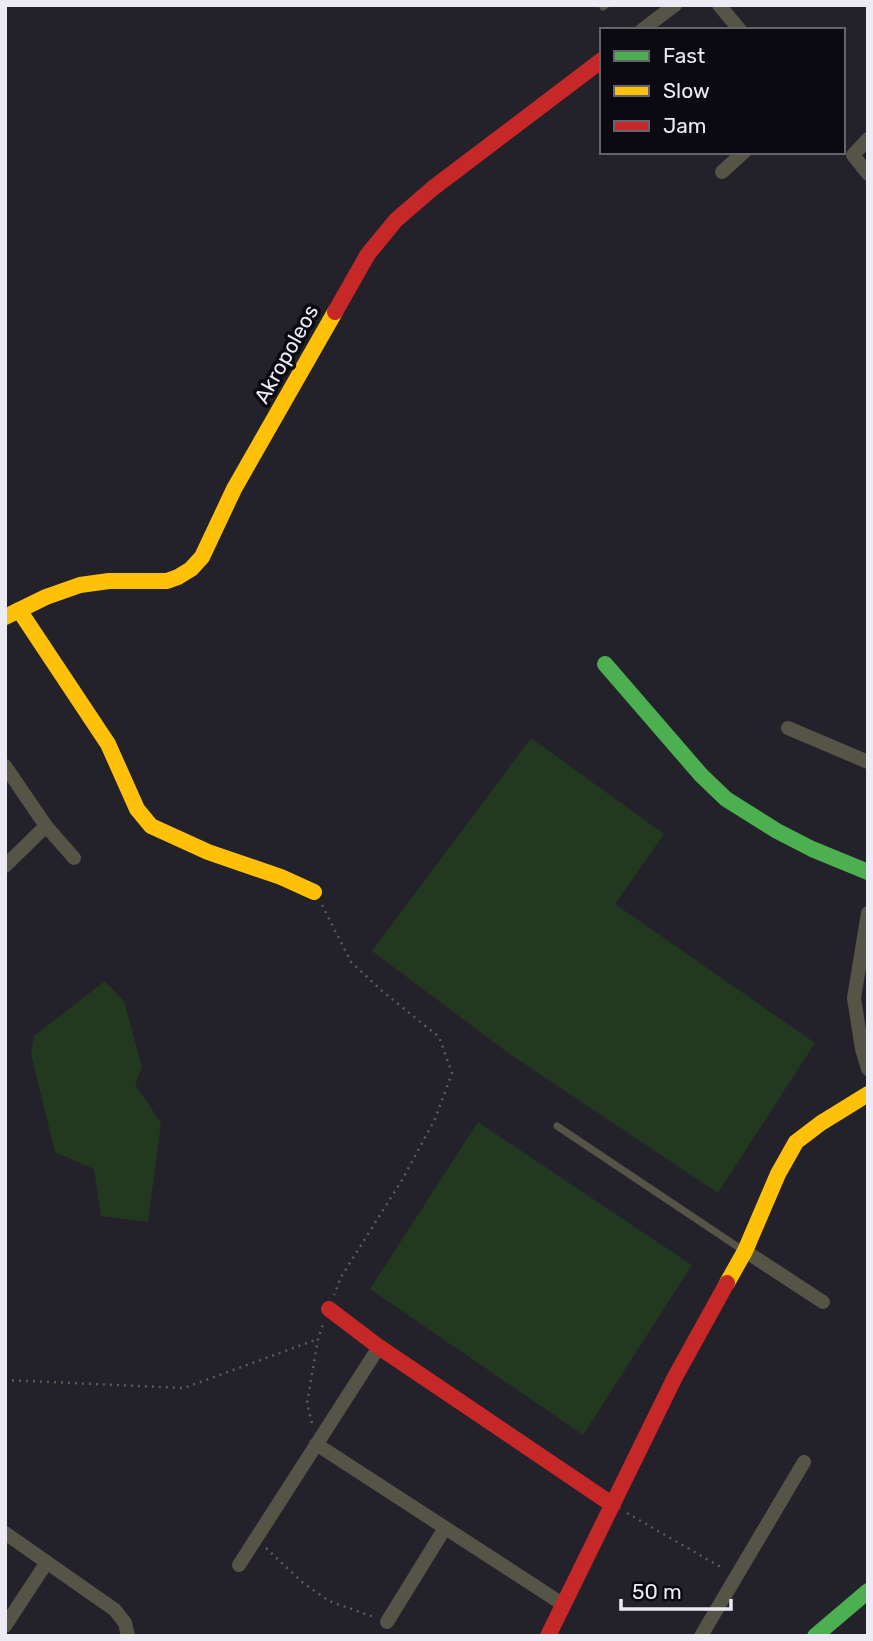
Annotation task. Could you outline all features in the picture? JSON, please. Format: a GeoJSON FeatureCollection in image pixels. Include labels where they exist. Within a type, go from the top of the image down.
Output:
{"type":"FeatureCollection","features":[{"type":"Feature","properties":{"kind":"street"},"geometry":{"type":"LineString","coordinates":[[645,28],[675,5]]}},
{"type":"Feature","properties":{"kind":"street"},"geometry":{"type":"LineString","coordinates":[[719,5],[738,28]]}},
{"type":"Feature","properties":{"kind":"street","name":"Akropoleos"},"geometry":{"type":"LineString","coordinates":[[12,614],[47,596],[92,582],[167,581],[178,579],[194,567],[202,557],[250,460],[353,278],[382,235],[433,188],[600,62]]}},
{"type":"Feature","properties":{"kind":"street"},"geometry":{"type":"LineString","coordinates":[[868,139],[853,155],[868,174]]}},
{"type":"Feature","properties":{"kind":"street"},"geometry":{"type":"LineString","coordinates":[[722,172],[742,154]]}},
{"type":"Feature","properties":{"kind":"street"},"geometry":{"type":"LineString","coordinates":[[12,614],[45,646],[108,744],[137,809],[151,826],[208,852],[281,877],[314,892]]}},
{"type":"Feature","properties":{"kind":"street"},"geometry":{"type":"LineString","coordinates":[[606,664],[698,772],[725,797],[785,836],[868,872]]}},
{"type":"Feature","properties":{"kind":"street"},"geometry":{"type":"LineString","coordinates":[[788,728],[868,762]]}},
{"type":"Feature","properties":{"kind":"street"},"geometry":{"type":"LineString","coordinates":[[5,766],[46,826],[74,858]]}},
{"type":"Feature","properties":{"kind":"street"},"geometry":{"type":"LineString","coordinates":[[5,866],[46,826]]}},
{"type":"Feature","properties":{"kind":"street"},"geometry":{"type":"LineString","coordinates":[[868,913],[854,998],[868,1069]]}},
{"type":"Feature","properties":{"kind":"street"},"geometry":{"type":"LineString","coordinates":[[548,1636],[676,1377],[745,1251],[778,1174],[796,1142],[868,1094]]}},
{"type":"Feature","properties":{"kind":"street"},"geometry":{"type":"LineString","coordinates":[[745,1251],[823,1302]]}},
{"type":"Feature","properties":{"kind":"street"},"geometry":{"type":"LineString","coordinates":[[329,1309],[379,1347],[613,1505]]}},
{"type":"Feature","properties":{"kind":"street"},"geometry":{"type":"LineString","coordinates":[[239,1564],[379,1347]]}},
{"type":"Feature","properties":{"kind":"street"},"geometry":{"type":"LineString","coordinates":[[316,1444],[564,1605]]}},
{"type":"Feature","properties":{"kind":"street"},"geometry":{"type":"LineString","coordinates":[[701,1636],[804,1462]]}},
{"type":"Feature","properties":{"kind":"street"},"geometry":{"type":"LineString","coordinates":[[387,1622],[445,1528]]}},
{"type":"Feature","properties":{"kind":"street"},"geometry":{"type":"LineString","coordinates":[[5,1533],[115,1610],[125,1623],[128,1636]]}},
{"type":"Feature","properties":{"kind":"street"},"geometry":{"type":"LineString","coordinates":[[5,1626],[47,1562]]}},
{"type":"Feature","properties":{"kind":"street"},"geometry":{"type":"LineString","coordinates":[[821,1634],[868,1591]]}},
{"type":"Feature","properties":{"kind":"lane"},"geometry":{"type":"LineString","coordinates":[[557,1126],[745,1251]]}},
{"type":"Feature","properties":{"kind":"path"},"geometry":{"type":"LineString","coordinates":[[314,892],[351,962],[439,1037],[452,1073],[435,1119],[402,1180],[341,1277],[318,1339],[307,1403],[316,1444]]}},
{"type":"Feature","properties":{"kind":"path"},"geometry":{"type":"LineString","coordinates":[[5,1380],[184,1388],[318,1339]]}},
{"type":"Feature","properties":{"kind":"path"},"geometry":{"type":"LineString","coordinates":[[613,1505],[736,1576]]}},
{"type":"Feature","properties":{"kind":"path"},"geometry":{"type":"LineString","coordinates":[[256,1538],[302,1583],[329,1601],[387,1622]]}},
{"type":"Feature","properties":{"kind":"green space"},"geometry":{"type":"Polygon","coordinates":[[[531,738],[664,834],[615,904],[815,1043],[718,1193],[507,1052],[372,951],[531,738]]]}},
{"type":"Feature","properties":{"kind":"green space"},"geometry":{"type":"Polygon","coordinates":[[[105,981],[124,1001],[142,1067],[135,1084],[161,1123],[148,1222],[101,1216],[94,1169],[55,1152],[31,1054],[34,1036],[105,981]]]}},
{"type":"Feature","properties":{"kind":"green space"},"geometry":{"type":"Polygon","coordinates":[[[478,1122],[692,1265],[583,1435],[370,1289],[478,1122]]]}},
{"type":"Feature","properties":{"kind":"traffic: fast"},"geometry":{"type":"LineString","coordinates":[[605,664],[701,775],[726,799],[812,849],[868,872]]}},
{"type":"Feature","properties":{"kind":"traffic: fast"},"geometry":{"type":"LineString","coordinates":[[815,1636],[868,1591]]}},
{"type":"Feature","properties":{"kind":"traffic: slow"},"geometry":{"type":"LineString","coordinates":[[5,617],[46,597],[80,585],[109,581],[167,581],[191,569],[202,557],[234,489],[335,312]]}},
{"type":"Feature","properties":{"kind":"traffic: slow"},"geometry":{"type":"LineString","coordinates":[[19,610],[108,744],[137,809],[151,826],[208,852],[281,877],[314,892]]}},
{"type":"Feature","properties":{"kind":"traffic: slow"},"geometry":{"type":"LineString","coordinates":[[727,1283],[745,1251],[778,1174],[796,1142],[868,1094]]}},
{"type":"Feature","properties":{"kind":"traffic: jam"},"geometry":{"type":"LineString","coordinates":[[335,312],[368,254],[396,220],[433,188],[600,62]]}},
{"type":"Feature","properties":{"kind":"traffic: jam"},"geometry":{"type":"LineString","coordinates":[[548,1636],[675,1377],[727,1283]]}},
{"type":"Feature","properties":{"kind":"traffic: jam"},"geometry":{"type":"LineString","coordinates":[[329,1309],[379,1347],[613,1505]]}}]}
